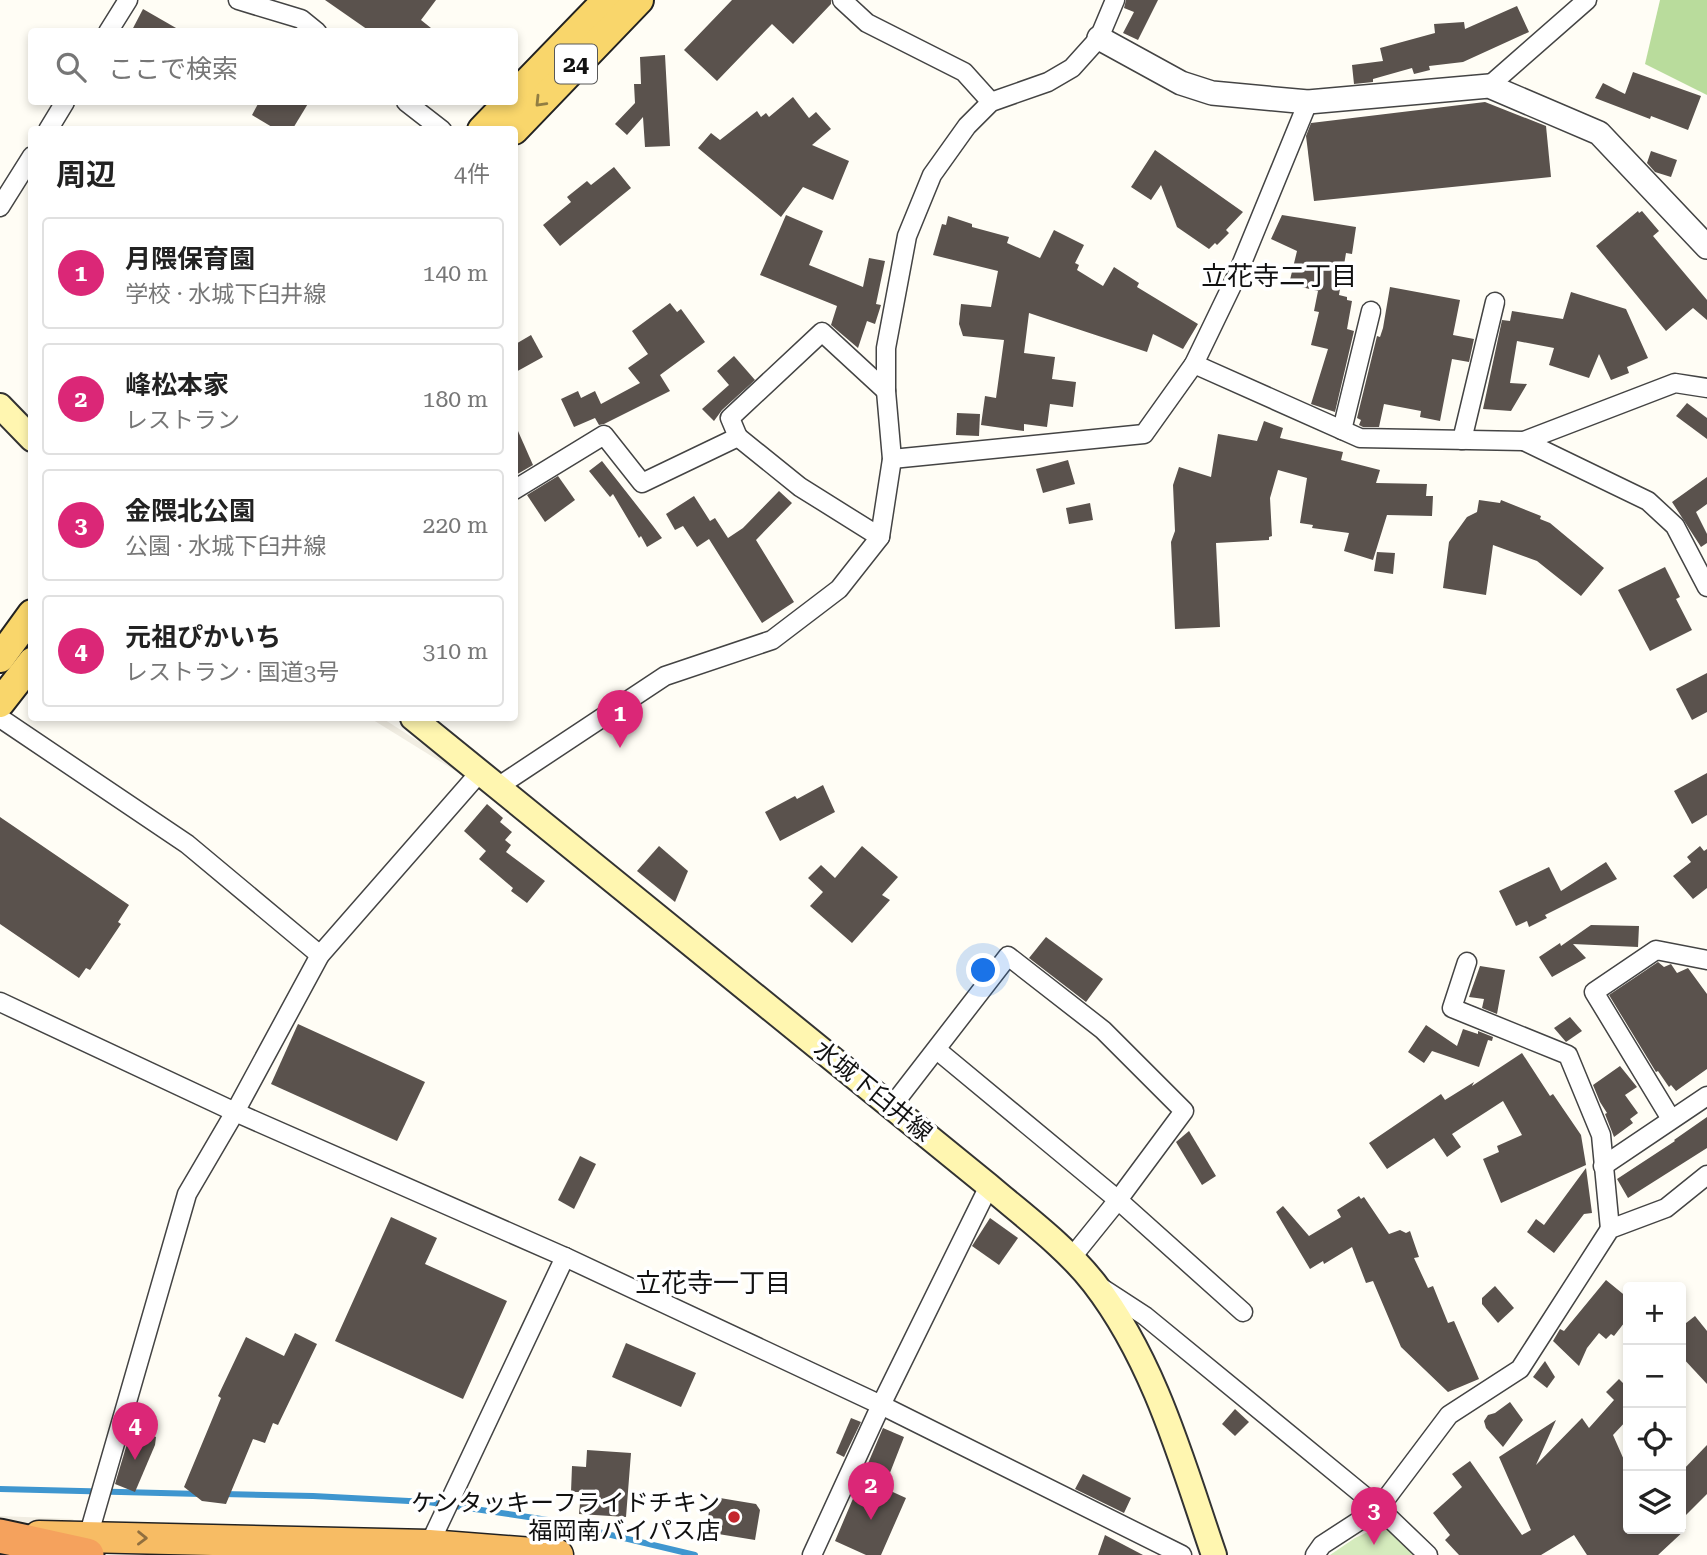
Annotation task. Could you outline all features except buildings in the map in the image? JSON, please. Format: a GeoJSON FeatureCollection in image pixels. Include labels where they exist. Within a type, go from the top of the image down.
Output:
{"type":"FeatureCollection","features":[{"type":"Feature","properties":{"kind":"highway"},"geometry":{"type":"LineString","coordinates":[[0,1536],[88,1546],[429,1545],[558,1555]]}},
{"type":"Feature","properties":{"kind":"main road","name":"24"},"geometry":{"type":"LineString","coordinates":[[518,92],[607,0]]}},
{"type":"Feature","properties":{"kind":"main road","name":"24"},"geometry":{"type":"LineString","coordinates":[[518,126],[639,0]]}},
{"type":"Feature","properties":{"kind":"main road"},"geometry":{"type":"LineString","coordinates":[[486,126],[506,105]]}},
{"type":"Feature","properties":{"kind":"main road"},"geometry":{"type":"LineString","coordinates":[[0,406],[28,435]]}},
{"type":"Feature","properties":{"kind":"main road"},"geometry":{"type":"LineString","coordinates":[[0,658],[28,620]]}},
{"type":"Feature","properties":{"kind":"main road"},"geometry":{"type":"LineString","coordinates":[[0,703],[28,667]]}},
{"type":"Feature","properties":{"kind":"main road","name":"水城下臼井線"},"geometry":{"type":"LineString","coordinates":[[417,721],[892,1106],[1072,1257],[1113,1310],[1147,1370],[1214,1555]]}},
{"type":"Feature","properties":{"kind":"street"},"geometry":{"type":"LineString","coordinates":[[110,28],[128,0]]}},
{"type":"Feature","properties":{"kind":"street"},"geometry":{"type":"LineString","coordinates":[[237,0],[301,19],[312,28]]}},
{"type":"Feature","properties":{"kind":"street"},"geometry":{"type":"LineString","coordinates":[[842,0],[867,23],[964,72],[991,102]]}},
{"type":"Feature","properties":{"kind":"street"},"geometry":{"type":"LineString","coordinates":[[88,1546],[187,1194],[320,955],[490,778],[665,676],[772,640],[839,589],[880,537],[892,459],[886,391],[886,348],[906,236],[932,175],[967,125],[991,102],[1048,82],[1072,68],[1099,38],[1115,0]]}},
{"type":"Feature","properties":{"kind":"street"},"geometry":{"type":"LineString","coordinates":[[1489,86],[1587,0]]}},
{"type":"Feature","properties":{"kind":"street"},"geometry":{"type":"LineString","coordinates":[[1099,38],[1181,83],[1212,93],[1308,103],[1489,86],[1599,133],[1707,247]]}},
{"type":"Feature","properties":{"kind":"street"},"geometry":{"type":"LineString","coordinates":[[892,459],[1144,434],[1194,364],[1237,275],[1308,103]]}},
{"type":"Feature","properties":{"kind":"street"},"geometry":{"type":"LineString","coordinates":[[50,126],[63,105]]}},
{"type":"Feature","properties":{"kind":"street"},"geometry":{"type":"LineString","coordinates":[[410,105],[437,126]]}},
{"type":"Feature","properties":{"kind":"street"},"geometry":{"type":"LineString","coordinates":[[0,207],[28,162]]}},
{"type":"Feature","properties":{"kind":"street"},"geometry":{"type":"LineString","coordinates":[[1462,440],[1495,302]]}},
{"type":"Feature","properties":{"kind":"street"},"geometry":{"type":"LineString","coordinates":[[1342,430],[1371,312]]}},
{"type":"Feature","properties":{"kind":"street"},"geometry":{"type":"LineString","coordinates":[[880,537],[800,487],[738,437],[730,418],[822,332],[886,391]]}},
{"type":"Feature","properties":{"kind":"street"},"geometry":{"type":"LineString","coordinates":[[1194,364],[1360,439],[1524,441],[1675,383],[1707,388]]}},
{"type":"Feature","properties":{"kind":"street"},"geometry":{"type":"LineString","coordinates":[[518,488],[604,435],[642,483],[738,437]]}},
{"type":"Feature","properties":{"kind":"street"},"geometry":{"type":"LineString","coordinates":[[1524,441],[1648,501],[1675,526],[1707,587]]}},
{"type":"Feature","properties":{"kind":"street"},"geometry":{"type":"LineString","coordinates":[[0,718],[187,844],[320,955]]}},
{"type":"Feature","properties":{"kind":"street"},"geometry":{"type":"LineString","coordinates":[[1671,1119],[1594,992],[1656,950],[1707,960]]}},
{"type":"Feature","properties":{"kind":"street"},"geometry":{"type":"LineString","coordinates":[[892,1106],[1008,956],[1102,1030],[1184,1111],[1072,1257]]}},
{"type":"Feature","properties":{"kind":"street"},"geometry":{"type":"LineString","coordinates":[[1467,962],[1452,1008],[1568,1055],[1601,1135],[1610,1229]]}},
{"type":"Feature","properties":{"kind":"street"},"geometry":{"type":"LineString","coordinates":[[0,1002],[235,1112],[565,1257],[881,1405],[1182,1555]]}},
{"type":"Feature","properties":{"kind":"street"},"geometry":{"type":"LineString","coordinates":[[937,1051],[1118,1200],[1243,1312]]}},
{"type":"Feature","properties":{"kind":"street"},"geometry":{"type":"LineString","coordinates":[[1603,1166],[1707,1096]]}},
{"type":"Feature","properties":{"kind":"street"},"geometry":{"type":"LineString","coordinates":[[1315,1555],[1322,1545],[1379,1508],[1449,1415],[1520,1369],[1610,1229],[1666,1208],[1707,1175]]}},
{"type":"Feature","properties":{"kind":"street"},"geometry":{"type":"LineString","coordinates":[[812,1555],[881,1405],[989,1186]]}},
{"type":"Feature","properties":{"kind":"street"},"geometry":{"type":"LineString","coordinates":[[429,1545],[565,1257]]}},
{"type":"Feature","properties":{"kind":"street"},"geometry":{"type":"LineString","coordinates":[[1093,1282],[1145,1316],[1379,1508],[1428,1555]]}},
{"type":"Feature","properties":{"kind":"green space"},"geometry":{"type":"Polygon","coordinates":[[[1660,0],[1707,0],[1707,95],[1645,64],[1660,0]]]}},
{"type":"Feature","properties":{"kind":"green space"},"geometry":{"type":"Polygon","coordinates":[[[1385,1524],[1416,1555],[1330,1555],[1355,1538],[1385,1524]]]}},
{"type":"Feature","properties":{"kind":"shaded area"},"geometry":{"type":"Polygon","coordinates":[[[375,721],[387,721],[465,771],[462,775],[375,721]]]}},
{"type":"Feature","properties":{"kind":"shaded area"},"geometry":{"type":"Polygon","coordinates":[[[0,1516],[74,1519],[64,1525],[0,1524],[0,1516]]]}},
{"type":"Feature","properties":{"kind":"waterway"},"geometry":{"type":"LineString","coordinates":[[0,1489],[201,1494]]}},
{"type":"Feature","properties":{"kind":"waterway"},"geometry":{"type":"LineString","coordinates":[[223,1494],[428,1502],[548,1520],[695,1555]]}},
{"type":"Feature","properties":{"kind":"place","name":"月隈保育園"},"geometry":{"type":"Point","coordinates":[620,748]}},
{"type":"Feature","properties":{"kind":"place","name":"元祖ぴかいち"},"geometry":{"type":"Point","coordinates":[135,1460]}},
{"type":"Feature","properties":{"kind":"place","name":"ケンタッキーフライドチキン 福岡南バイパス店"},"geometry":{"type":"Point","coordinates":[734,1517]}},
{"type":"Feature","properties":{"kind":"place","name":"峰松本家"},"geometry":{"type":"Point","coordinates":[871,1520]}},
{"type":"Feature","properties":{"kind":"place","name":"金隈北公園"},"geometry":{"type":"Point","coordinates":[1374,1545]}},
{"type":"Feature","properties":{"kind":"district","name":"立花寺二丁目"},"geometry":{"type":"Point","coordinates":[1279,276]}},
{"type":"Feature","properties":{"kind":"district","name":"立花寺一丁目"},"geometry":{"type":"Point","coordinates":[713,1283]}}]}
